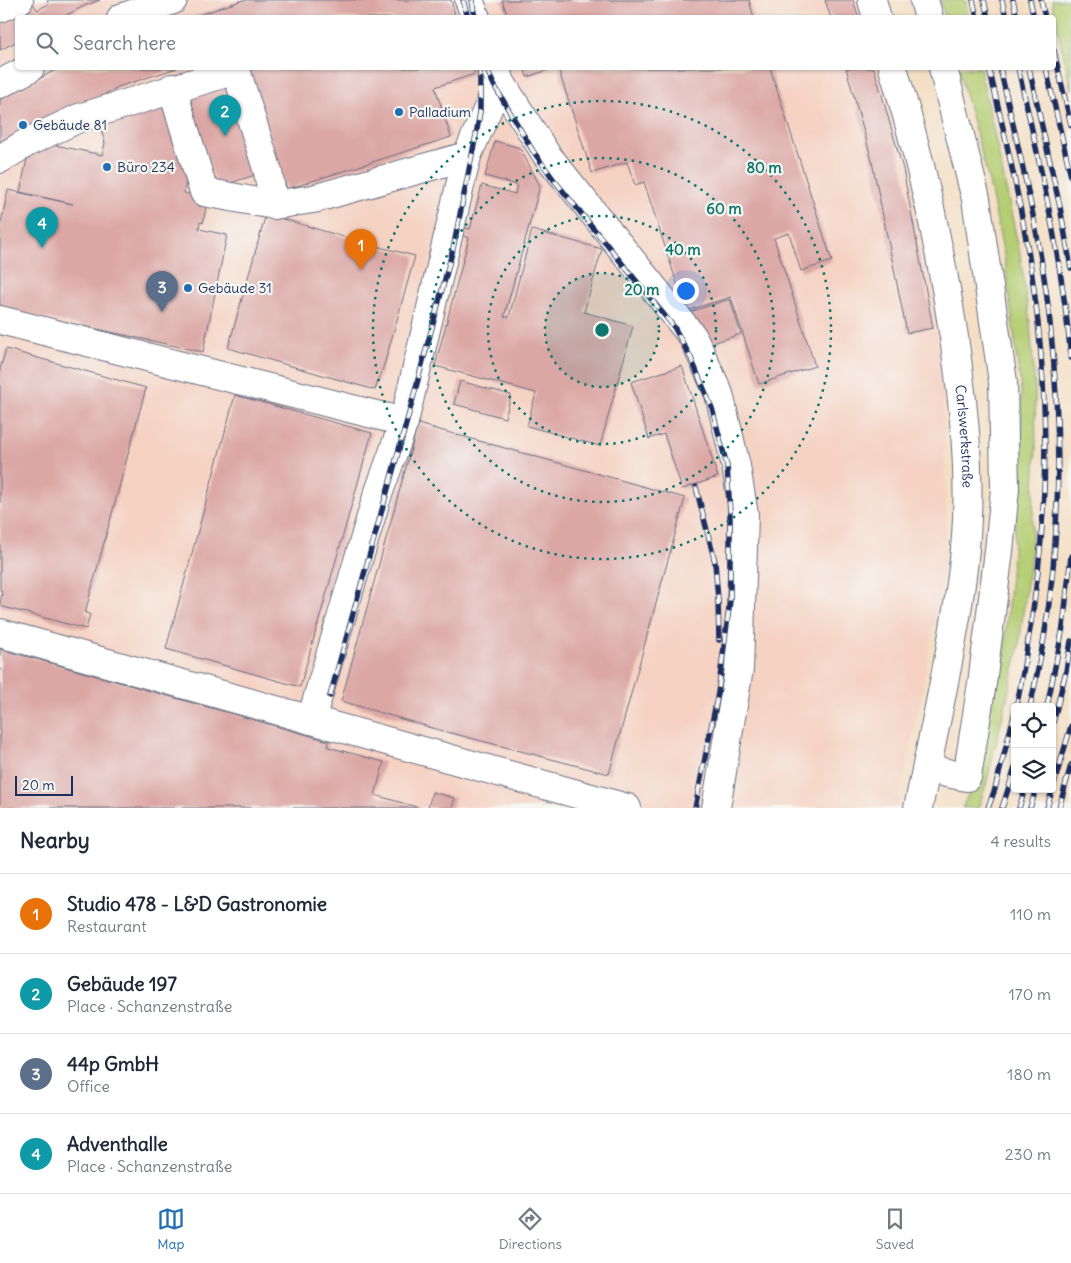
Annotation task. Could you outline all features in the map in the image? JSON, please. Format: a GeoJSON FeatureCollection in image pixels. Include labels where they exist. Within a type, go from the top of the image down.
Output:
{"type":"FeatureCollection","features":[{"type":"Feature","properties":{"kind":"street"},"geometry":{"type":"LineString","coordinates":[[130,15],[173,0]]}},
{"type":"Feature","properties":{"kind":"street"},"geometry":{"type":"LineString","coordinates":[[469,0],[475,15]]}},
{"type":"Feature","properties":{"kind":"street"},"geometry":{"type":"LineString","coordinates":[[872,0],[876,15]]}},
{"type":"Feature","properties":{"kind":"street"},"geometry":{"type":"LineString","coordinates":[[924,0],[928,15]]}},
{"type":"Feature","properties":{"kind":"street"},"geometry":{"type":"LineString","coordinates":[[0,84],[26,70]]}},
{"type":"Feature","properties":{"kind":"street"},"geometry":{"type":"LineString","coordinates":[[0,159],[28,142],[79,118],[236,70],[268,172],[274,205]]}},
{"type":"Feature","properties":{"kind":"street","name":"Carlswerkstraße"},"geometry":{"type":"LineString","coordinates":[[894,70],[908,115],[935,229],[950,310],[964,404],[966,535],[962,584],[918,808]]}},
{"type":"Feature","properties":{"kind":"street"},"geometry":{"type":"LineString","coordinates":[[926,770],[967,777],[985,664],[999,551],[1004,489],[1002,373],[976,199],[944,70]]}},
{"type":"Feature","properties":{"kind":"street"},"geometry":{"type":"LineString","coordinates":[[311,720],[376,500],[404,422],[467,156],[498,74]]}},
{"type":"Feature","properties":{"kind":"street"},"geometry":{"type":"LineString","coordinates":[[498,74],[546,154],[693,337],[719,394],[736,466],[744,515],[739,669],[716,808]]}},
{"type":"Feature","properties":{"kind":"street"},"geometry":{"type":"LineString","coordinates":[[172,88],[204,192],[274,205],[312,199],[467,156]]}},
{"type":"Feature","properties":{"kind":"street"},"geometry":{"type":"LineString","coordinates":[[0,320],[404,422]]}},
{"type":"Feature","properties":{"kind":"street"},"geometry":{"type":"LineString","coordinates":[[0,633],[627,808]]}},
{"type":"Feature","properties":{"kind":"shaded area"},"geometry":{"type":"Polygon","coordinates":[[[0,0],[863,0],[869,15],[15,15],[15,70],[886,70],[937,294],[943,387],[947,548],[921,698],[897,808],[0,808],[0,0]]]}},
{"type":"Feature","properties":{"kind":"green space"},"geometry":{"type":"Polygon","coordinates":[[[940,0],[965,0],[969,15],[944,15],[940,0]]]}},
{"type":"Feature","properties":{"kind":"green space"},"geometry":{"type":"Polygon","coordinates":[[[1052,0],[1071,0],[1071,89],[1056,15],[1052,0]]]}},
{"type":"Feature","properties":{"kind":"green space"},"geometry":{"type":"Polygon","coordinates":[[[959,70],[980,70],[1020,254],[1030,324],[1035,389],[1036,450],[1031,552],[1018,653],[986,785],[978,808],[962,808],[974,782],[1004,652],[1022,450],[1021,390],[1004,255],[988,177],[959,70]]]}},
{"type":"Feature","properties":{"kind":"building"},"geometry":{"type":"Polygon","coordinates":[[[100,0],[67,15],[15,15],[15,42],[0,50],[0,21],[33,3],[37,10],[49,4],[47,1],[100,0]]]}},
{"type":"Feature","properties":{"kind":"building"},"geometry":{"type":"Polygon","coordinates":[[[243,0],[451,0],[455,15],[199,15],[243,0]]]}},
{"type":"Feature","properties":{"kind":"building"},"geometry":{"type":"Polygon","coordinates":[[[502,0],[749,0],[753,15],[507,15],[502,0]]]}},
{"type":"Feature","properties":{"kind":"building"},"geometry":{"type":"Polygon","coordinates":[[[825,0],[853,0],[858,15],[830,15],[825,0]]]}},
{"type":"Feature","properties":{"kind":"building","name":"Gebäude 81"},"geometry":{"type":"Polygon","coordinates":[[[55,70],[171,70],[118,87],[0,151],[0,100],[55,70]]]}},
{"type":"Feature","properties":{"kind":"building"},"geometry":{"type":"Polygon","coordinates":[[[249,70],[473,70],[475,74],[435,87],[451,137],[287,189],[249,70]]]}},
{"type":"Feature","properties":{"kind":"building"},"geometry":{"type":"Polygon","coordinates":[[[525,70],[548,70],[527,77],[525,70]]]}},
{"type":"Feature","properties":{"kind":"building"},"geometry":{"type":"Polygon","coordinates":[[[559,70],[771,70],[832,261],[801,271],[789,233],[774,238],[815,366],[759,384],[731,297],[686,311],[644,182],[635,185],[627,162],[592,173],[559,70]]]}},
{"type":"Feature","properties":{"kind":"building"},"geometry":{"type":"Polygon","coordinates":[[[847,70],[875,70],[903,169],[933,328],[907,333],[871,157],[847,70]]]}},
{"type":"Feature","properties":{"kind":"building"},"geometry":{"type":"Polygon","coordinates":[[[233,84],[262,173],[217,187],[189,98],[233,84]]]}},
{"type":"Feature","properties":{"kind":"building"},"geometry":{"type":"Polygon","coordinates":[[[165,106],[188,173],[184,193],[208,198],[203,223],[200,222],[199,229],[227,235],[203,352],[0,308],[0,227],[8,190],[73,204],[20,192],[29,149],[41,142],[102,155],[105,143],[100,126],[165,106]]]}},
{"type":"Feature","properties":{"kind":"building"},"geometry":{"type":"Polygon","coordinates":[[[495,141],[520,148],[540,186],[504,317],[509,317],[532,230],[602,249],[584,312],[633,326],[600,446],[527,426],[536,393],[435,366],[469,238],[461,235],[463,227],[470,229],[482,185],[515,194],[517,185],[485,176],[495,141]]]}},
{"type":"Feature","properties":{"kind":"building"},"geometry":{"type":"Polygon","coordinates":[[[266,214],[415,256],[385,362],[375,390],[228,348],[266,214]]]}},
{"type":"Feature","properties":{"kind":"building"},"geometry":{"type":"Polygon","coordinates":[[[730,299],[741,334],[706,345],[687,313],[730,299]]]}},
{"type":"Feature","properties":{"kind":"building"},"geometry":{"type":"Polygon","coordinates":[[[6,349],[146,388],[85,613],[90,614],[86,629],[0,606],[2,591],[0,590],[0,369],[6,349]]]}},
{"type":"Feature","properties":{"kind":"building"},"geometry":{"type":"Polygon","coordinates":[[[682,366],[718,477],[682,489],[664,434],[649,439],[631,382],[682,366]]]}},
{"type":"Feature","properties":{"kind":"building"},"geometry":{"type":"Polygon","coordinates":[[[460,381],[511,395],[505,418],[454,404],[460,381]]]}},
{"type":"Feature","properties":{"kind":"building"},"geometry":{"type":"Polygon","coordinates":[[[235,395],[372,433],[300,687],[166,649],[235,395]]]}},
{"type":"Feature","properties":{"kind":"building"},"geometry":{"type":"Polygon","coordinates":[[[418,424],[685,498],[609,774],[428,727],[341,701],[418,424]]]}},
{"type":"Feature","properties":{"kind":"building"},"geometry":{"type":"Polygon","coordinates":[[[0,649],[329,741],[328,747],[384,762],[375,795],[420,808],[0,808],[0,649]]]}},
{"type":"Feature","properties":{"kind":"building"},"geometry":{"type":"Polygon","coordinates":[[[432,792],[455,798],[452,808],[428,808],[432,792]]]}},
{"type":"Feature","properties":{"kind":"railway"},"geometry":{"type":"LineString","coordinates":[[463,0],[467,15]]}},
{"type":"Feature","properties":{"kind":"railway"},"geometry":{"type":"LineString","coordinates":[[472,0],[474,15]]}},
{"type":"Feature","properties":{"kind":"railway"},"geometry":{"type":"LineString","coordinates":[[973,0],[976,15]]}},
{"type":"Feature","properties":{"kind":"railway"},"geometry":{"type":"LineString","coordinates":[[984,0],[987,15]]}},
{"type":"Feature","properties":{"kind":"railway"},"geometry":{"type":"LineString","coordinates":[[1002,0],[1005,15]]}},
{"type":"Feature","properties":{"kind":"railway"},"geometry":{"type":"LineString","coordinates":[[1013,0],[1016,15]]}},
{"type":"Feature","properties":{"kind":"railway"},"geometry":{"type":"LineString","coordinates":[[1030,0],[1033,15]]}},
{"type":"Feature","properties":{"kind":"railway"},"geometry":{"type":"LineString","coordinates":[[1041,0],[1044,15]]}},
{"type":"Feature","properties":{"kind":"railway"},"geometry":{"type":"LineString","coordinates":[[1056,60],[1071,125]]}},
{"type":"Feature","properties":{"kind":"railway"},"geometry":{"type":"LineString","coordinates":[[330,696],[453,249],[480,112],[480,70]]}},
{"type":"Feature","properties":{"kind":"railway"},"geometry":{"type":"LineString","coordinates":[[487,70],[533,151],[554,180],[674,327],[691,358],[712,408],[727,466],[730,512],[730,601],[718,693],[695,808]]}},
{"type":"Feature","properties":{"kind":"railway"},"geometry":{"type":"LineString","coordinates":[[989,70],[1024,227],[1038,323],[1044,404],[1045,445],[1042,526],[1033,607],[1024,670],[1017,703]]}},
{"type":"Feature","properties":{"kind":"railway"},"geometry":{"type":"LineString","coordinates":[[1000,70],[1029,195],[1041,259],[1054,361],[1058,436],[1057,512],[1051,588],[1041,656],[1031,703]]}},
{"type":"Feature","properties":{"kind":"railway"},"geometry":{"type":"LineString","coordinates":[[1018,70],[1056,248],[1071,358]]}},
{"type":"Feature","properties":{"kind":"railway"},"geometry":{"type":"LineString","coordinates":[[1029,70],[1060,207],[1071,268]]}},
{"type":"Feature","properties":{"kind":"railway"},"geometry":{"type":"LineString","coordinates":[[1046,70],[1071,177]]}},
{"type":"Feature","properties":{"kind":"railway"},"geometry":{"type":"LineString","coordinates":[[696,487],[715,562],[719,640]]}},
{"type":"Feature","properties":{"kind":"railway"},"geometry":{"type":"LineString","coordinates":[[1048,703],[1063,627],[1071,556]]}},
{"type":"Feature","properties":{"kind":"railway"},"geometry":{"type":"LineString","coordinates":[[1056,711],[1071,641]]}},
{"type":"Feature","properties":{"kind":"railway"},"geometry":{"type":"LineString","coordinates":[[1047,808],[1071,726]]}},
{"type":"Feature","properties":{"kind":"railway"},"geometry":{"type":"LineString","coordinates":[[988,808],[995,789],[1011,727]]}},
{"type":"Feature","properties":{"kind":"railway"},"geometry":{"type":"LineString","coordinates":[[1059,808],[1071,765]]}},
{"type":"Feature","properties":{"kind":"railway"},"geometry":{"type":"LineString","coordinates":[[1002,808],[1011,780]]}},
{"type":"Feature","properties":{"kind":"railway"},"geometry":{"type":"LineString","coordinates":[[1019,808],[1024,793]]}},
{"type":"Feature","properties":{"kind":"railway"},"geometry":{"type":"LineString","coordinates":[[1030,808],[1035,793]]}},
{"type":"Feature","properties":{"kind":"place","name":"Palladium"},"geometry":{"type":"Point","coordinates":[399,112]}},
{"type":"Feature","properties":{"kind":"place","name":"Gebäude 81"},"geometry":{"type":"Point","coordinates":[23,125]}},
{"type":"Feature","properties":{"kind":"place","name":"Gebäude 197"},"geometry":{"type":"Point","coordinates":[225,136]}},
{"type":"Feature","properties":{"kind":"place","name":"Büro 234"},"geometry":{"type":"Point","coordinates":[107,167]}},
{"type":"Feature","properties":{"kind":"place","name":"Adventhalle"},"geometry":{"type":"Point","coordinates":[42,248]}},
{"type":"Feature","properties":{"kind":"place","name":"Studio 478 - L&D Gastronomie"},"geometry":{"type":"Point","coordinates":[361,270]}},
{"type":"Feature","properties":{"kind":"place","name":"Gebäude 31"},"geometry":{"type":"Point","coordinates":[188,288]}},
{"type":"Feature","properties":{"kind":"place","name":"44p GmbH"},"geometry":{"type":"Point","coordinates":[162,312]}}]}
